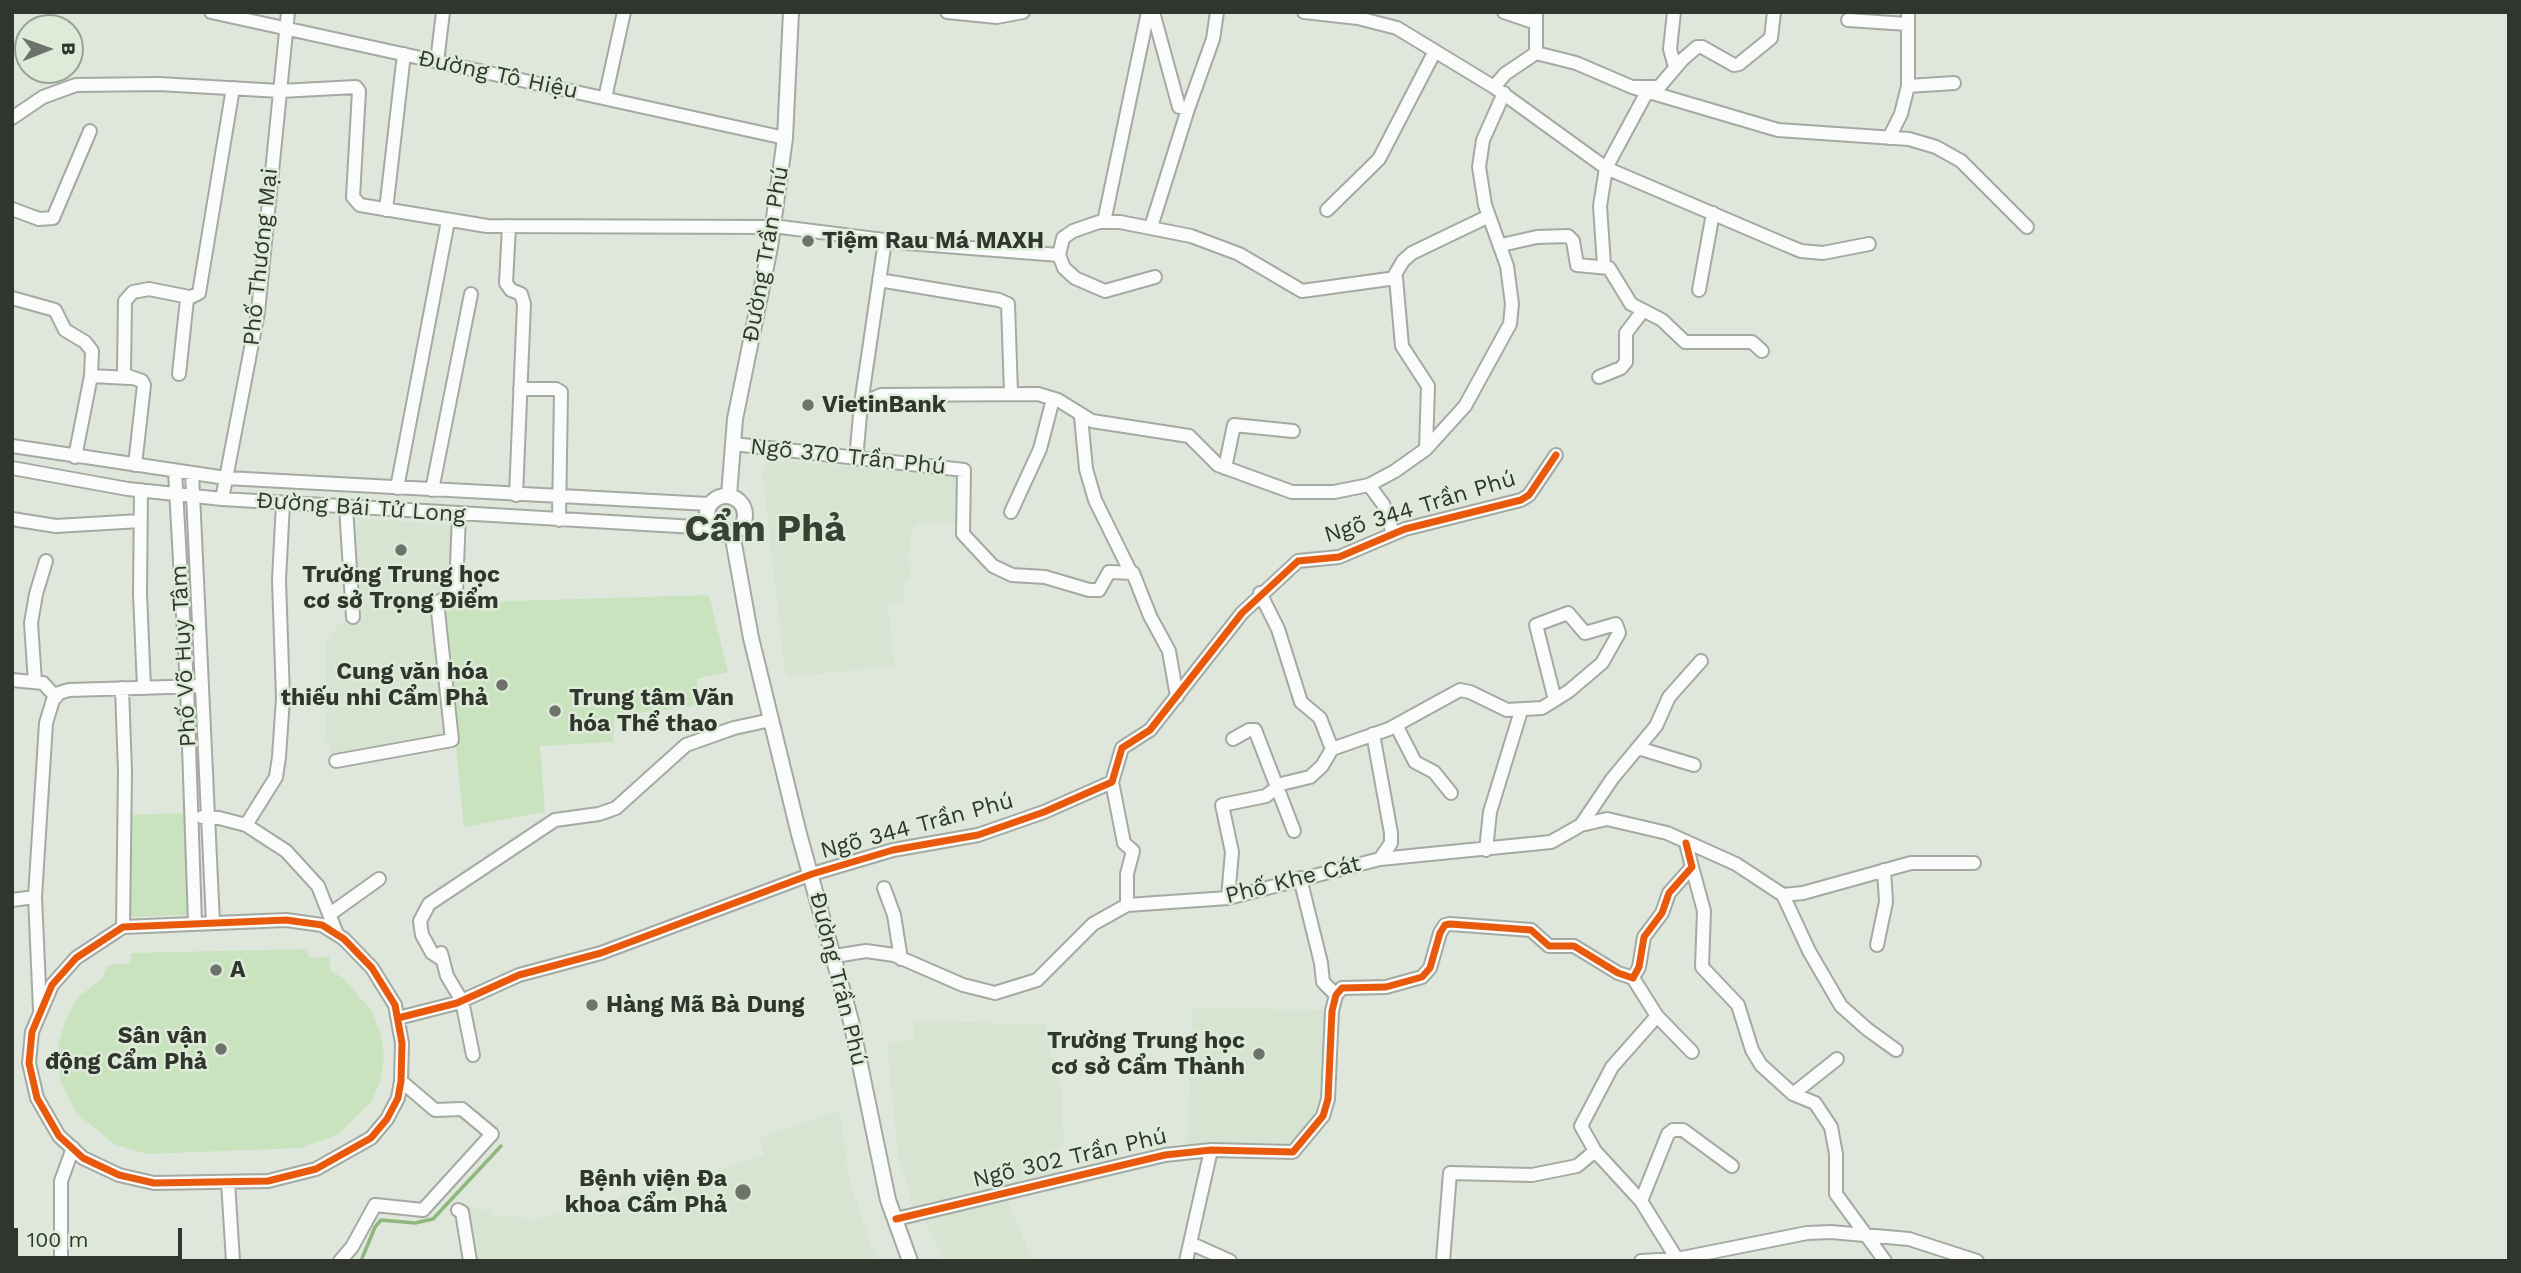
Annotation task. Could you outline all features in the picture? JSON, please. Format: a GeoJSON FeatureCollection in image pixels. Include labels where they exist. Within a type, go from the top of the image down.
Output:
{"type":"FeatureCollection","features":[{"type":"Feature","properties":{"kind":"main road","name":"Đường Trần Phú"},"geometry":{"type":"LineString","coordinates":[[729,495],[735,419],[773,227],[785,138],[791,12]]}},
{"type":"Feature","properties":{"kind":"main road"},"geometry":{"type":"LineString","coordinates":[[729,495],[742,503],[746,516],[738,530],[724,534],[712,528],[706,517],[709,504],[719,496],[729,495]]}},
{"type":"Feature","properties":{"kind":"main road","name":"Đường Trần Phú"},"geometry":{"type":"LineString","coordinates":[[732,533],[751,638],[851,1021],[888,1200],[910,1261]]}},
{"type":"Feature","properties":{"kind":"street","name":"Đường Tô Hiệu"},"geometry":{"type":"LineString","coordinates":[[211,12],[785,138]]}},
{"type":"Feature","properties":{"kind":"street","name":"Phố Thương Mại"},"geometry":{"type":"LineString","coordinates":[[222,499],[258,312],[288,12]]}},
{"type":"Feature","properties":{"kind":"street"},"geometry":{"type":"LineString","coordinates":[[437,62],[443,12]]}},
{"type":"Feature","properties":{"kind":"street"},"geometry":{"type":"LineString","coordinates":[[605,98],[624,12]]}},
{"type":"Feature","properties":{"kind":"street"},"geometry":{"type":"LineString","coordinates":[[947,12],[997,17],[1021,12]]}},
{"type":"Feature","properties":{"kind":"street"},"geometry":{"type":"LineString","coordinates":[[1151,12],[1178,107],[1188,109]]}},
{"type":"Feature","properties":{"kind":"street"},"geometry":{"type":"LineString","coordinates":[[1104,222],[1151,12]]}},
{"type":"Feature","properties":{"kind":"street"},"geometry":{"type":"LineString","coordinates":[[1151,227],[1213,39],[1217,12]]}},
{"type":"Feature","properties":{"kind":"street"},"geometry":{"type":"LineString","coordinates":[[1304,12],[1331,14],[1397,28],[1499,90],[1606,168],[1801,251],[1822,253],[1869,244]]}},
{"type":"Feature","properties":{"kind":"street"},"geometry":{"type":"LineString","coordinates":[[1504,12],[1536,18],[1536,53]]}},
{"type":"Feature","properties":{"kind":"street"},"geometry":{"type":"LineString","coordinates":[[1674,12],[1670,49],[1675,67]]}},
{"type":"Feature","properties":{"kind":"street"},"geometry":{"type":"LineString","coordinates":[[1632,87],[1659,88],[1691,51],[1702,47],[1737,65],[1771,38],[1774,12]]}},
{"type":"Feature","properties":{"kind":"street"},"geometry":{"type":"LineString","coordinates":[[1848,20],[1908,18],[1908,86],[1901,114],[1889,138]]}},
{"type":"Feature","properties":{"kind":"street"},"geometry":{"type":"LineString","coordinates":[[1326,210],[1379,159],[1435,51]]}},
{"type":"Feature","properties":{"kind":"street"},"geometry":{"type":"LineString","coordinates":[[861,404],[881,394],[1038,394],[1053,399],[1081,417],[1182,433],[1189,436],[1214,462],[1225,468],[1292,492],[1334,492],[1369,485],[1426,449],[1465,406],[1510,324],[1512,304],[1501,245],[1482,190],[1481,154],[1505,74],[1536,53],[1576,63],[1647,92],[1778,130],[1909,139],[1950,152],[2027,227]]}},
{"type":"Feature","properties":{"kind":"street"},"geometry":{"type":"LineString","coordinates":[[386,210],[404,54]]}},
{"type":"Feature","properties":{"kind":"street"},"geometry":{"type":"LineString","coordinates":[[1908,86],[1954,83]]}},
{"type":"Feature","properties":{"kind":"street"},"geometry":{"type":"LineString","coordinates":[[12,118],[43,97],[76,85],[280,91],[358,89],[353,197],[360,205],[448,221],[509,226],[773,227],[886,241],[1059,255]]}},
{"type":"Feature","properties":{"kind":"street"},"geometry":{"type":"LineString","coordinates":[[129,378],[125,375],[122,359],[128,295],[149,289],[189,297],[200,293],[233,88]]}},
{"type":"Feature","properties":{"kind":"street"},"geometry":{"type":"LineString","coordinates":[[1647,92],[1606,168],[1600,206],[1604,265],[1615,277],[1631,304],[1662,320],[1685,342],[1752,342],[1762,351]]}},
{"type":"Feature","properties":{"kind":"street"},"geometry":{"type":"LineString","coordinates":[[12,209],[39,219],[53,218],[90,131]]}},
{"type":"Feature","properties":{"kind":"street"},"geometry":{"type":"LineString","coordinates":[[1699,290],[1713,213]]}},
{"type":"Feature","properties":{"kind":"street"},"geometry":{"type":"LineString","coordinates":[[1392,278],[1402,261],[1412,253],[1489,216]]}},
{"type":"Feature","properties":{"kind":"street"},"geometry":{"type":"LineString","coordinates":[[397,488],[448,221]]}},
{"type":"Feature","properties":{"kind":"street"},"geometry":{"type":"LineString","coordinates":[[1155,277],[1105,291],[1075,278],[1064,268],[1059,255],[1063,238],[1073,231],[1104,222],[1151,227],[1191,236],[1239,254],[1302,291],[1392,278],[1398,281],[1402,346],[1426,379],[1428,386],[1426,449]]}},
{"type":"Feature","properties":{"kind":"street"},"geometry":{"type":"LineString","coordinates":[[509,226],[506,282],[511,290],[522,294],[524,304],[516,495]]}},
{"type":"Feature","properties":{"kind":"street"},"geometry":{"type":"LineString","coordinates":[[1501,245],[1537,237],[1568,236],[1573,241],[1577,265],[1604,265]]}},
{"type":"Feature","properties":{"kind":"street"},"geometry":{"type":"LineString","coordinates":[[856,459],[861,404],[886,241]]}},
{"type":"Feature","properties":{"kind":"street"},"geometry":{"type":"LineString","coordinates":[[879,280],[999,300],[1009,304],[1011,393]]}},
{"type":"Feature","properties":{"kind":"street"},"geometry":{"type":"LineString","coordinates":[[432,490],[471,293]]}},
{"type":"Feature","properties":{"kind":"street"},"geometry":{"type":"LineString","coordinates":[[179,374],[189,297]]}},
{"type":"Feature","properties":{"kind":"street"},"geometry":{"type":"LineString","coordinates":[[12,298],[58,313],[65,330],[85,342],[92,351],[75,457]]}},
{"type":"Feature","properties":{"kind":"street"},"geometry":{"type":"LineString","coordinates":[[1599,377],[1621,368],[1626,362],[1626,333],[1642,312]]}},
{"type":"Feature","properties":{"kind":"street"},"geometry":{"type":"LineString","coordinates":[[90,376],[139,379],[144,385],[135,465]]}},
{"type":"Feature","properties":{"kind":"street"},"geometry":{"type":"LineString","coordinates":[[520,389],[556,389],[561,392],[559,520]]}},
{"type":"Feature","properties":{"kind":"street"},"geometry":{"type":"LineString","coordinates":[[1011,512],[1040,449],[1053,399]]}},
{"type":"Feature","properties":{"kind":"street"},"geometry":{"type":"LineString","coordinates":[[1081,417],[1086,469],[1095,500],[1136,578],[1150,616],[1169,652],[1177,697]]}},
{"type":"Feature","properties":{"kind":"street"},"geometry":{"type":"LineString","coordinates":[[1225,468],[1234,425],[1293,431]]}},
{"type":"Feature","properties":{"kind":"street","name":"Ngõ 370 Trần Phú"},"geometry":{"type":"LineString","coordinates":[[733,444],[962,469],[965,476],[963,534],[993,566],[1012,575],[1045,577],[1089,590],[1099,590],[1109,572],[1130,571]]}},
{"type":"Feature","properties":{"kind":"street","name":"Đường Bái Tử Long"},"geometry":{"type":"LineString","coordinates":[[12,446],[226,478],[709,504]]}},
{"type":"Feature","properties":{"kind":"street","name":"Ngõ 344 Trần Phú"},"geometry":{"type":"LineString","coordinates":[[398,1018],[461,1000],[519,975],[601,953],[812,874],[893,850],[978,835],[1044,812],[1112,782],[1122,748],[1150,730],[1260,593],[1298,561],[1339,557],[1393,533],[1521,500],[1529,495],[1556,455]]}},
{"type":"Feature","properties":{"kind":"street","name":"Đường Bái Tử Long"},"geometry":{"type":"LineString","coordinates":[[12,468],[141,490],[222,499],[712,528]]}},
{"type":"Feature","properties":{"kind":"street","name":"Phố Võ Huy Tâm"},"geometry":{"type":"LineString","coordinates":[[175,471],[174,494],[187,687],[195,923]]}},
{"type":"Feature","properties":{"kind":"street","name":"Phố Võ Huy Tâm"},"geometry":{"type":"LineString","coordinates":[[192,473],[213,923]]}},
{"type":"Feature","properties":{"kind":"street"},"geometry":{"type":"LineString","coordinates":[[1369,485],[1383,504],[1393,533]]}},
{"type":"Feature","properties":{"kind":"street"},"geometry":{"type":"LineString","coordinates":[[380,487],[381,509]]}},
{"type":"Feature","properties":{"kind":"street"},"geometry":{"type":"LineString","coordinates":[[141,490],[144,688]]}},
{"type":"Feature","properties":{"kind":"street"},"geometry":{"type":"LineString","coordinates":[[247,825],[276,777],[279,757],[284,698],[279,580],[282,503]]}},
{"type":"Feature","properties":{"kind":"street"},"geometry":{"type":"LineString","coordinates":[[345,507],[353,617]]}},
{"type":"Feature","properties":{"kind":"street"},"geometry":{"type":"LineString","coordinates":[[336,761],[452,740],[438,611],[440,601],[456,592],[459,514]]}},
{"type":"Feature","properties":{"kind":"street"},"geometry":{"type":"LineString","coordinates":[[12,519],[56,526],[140,522]]}},
{"type":"Feature","properties":{"kind":"street"},"geometry":{"type":"LineString","coordinates":[[35,682],[31,623],[46,562]]}},
{"type":"Feature","properties":{"kind":"street"},"geometry":{"type":"LineString","coordinates":[[1260,593],[1278,629],[1301,702],[1320,718],[1332,749]]}},
{"type":"Feature","properties":{"kind":"street"},"geometry":{"type":"LineString","coordinates":[[1228,898],[1232,852],[1222,805],[1266,796],[1278,788],[1310,776],[1322,766],[1332,749],[1396,725],[1464,689],[1507,710],[1537,710],[1555,700],[1602,663],[1619,633],[1616,624],[1586,633],[1568,613],[1536,625],[1555,700]]}},
{"type":"Feature","properties":{"kind":"street","name":"Phố Khe Cát"},"geometry":{"type":"LineString","coordinates":[[835,956],[866,951],[894,955],[985,991],[1016,989],[1037,980],[1093,924],[1127,905],[1228,898],[1380,859],[1551,842],[1581,825],[1597,799],[1656,726],[1669,697],[1701,661]]}},
{"type":"Feature","properties":{"kind":"street"},"geometry":{"type":"LineString","coordinates":[[12,680],[48,685],[56,696]]}},
{"type":"Feature","properties":{"kind":"street"},"geometry":{"type":"LineString","coordinates":[[41,1012],[35,897],[46,723],[56,696],[69,690],[202,686]]}},
{"type":"Feature","properties":{"kind":"street"},"geometry":{"type":"LineString","coordinates":[[122,688],[125,772],[123,927]]}},
{"type":"Feature","properties":{"kind":"street"},"geometry":{"type":"LineString","coordinates":[[1486,850],[1490,812],[1521,711]]}},
{"type":"Feature","properties":{"kind":"street"},"geometry":{"type":"LineString","coordinates":[[473,1055],[461,1000],[447,976],[442,955],[432,953],[422,935],[420,920],[429,904],[555,820],[599,814],[616,808],[686,745],[723,731],[771,720]]}},
{"type":"Feature","properties":{"kind":"street"},"geometry":{"type":"LineString","coordinates":[[1396,725],[1415,762],[1434,772],[1451,793]]}},
{"type":"Feature","properties":{"kind":"street"},"geometry":{"type":"LineString","coordinates":[[1233,738],[1255,730],[1294,831]]}},
{"type":"Feature","properties":{"kind":"street"},"geometry":{"type":"LineString","coordinates":[[1373,734],[1391,833],[1391,843],[1380,859]]}},
{"type":"Feature","properties":{"kind":"street"},"geometry":{"type":"LineString","coordinates":[[1639,748],[1694,765]]}},
{"type":"Feature","properties":{"kind":"street"},"geometry":{"type":"LineString","coordinates":[[1112,782],[1124,843],[1133,851],[1127,874],[1127,905]]}},
{"type":"Feature","properties":{"kind":"street"},"geometry":{"type":"LineString","coordinates":[[1597,799],[1600,812],[1607,819]]}},
{"type":"Feature","properties":{"kind":"street"},"geometry":{"type":"LineString","coordinates":[[192,818],[208,817],[247,825],[260,831],[306,870],[318,886],[337,934]]}},
{"type":"Feature","properties":{"kind":"street"},"geometry":{"type":"LineString","coordinates":[[1581,825],[1607,819],[1649,827],[1737,864],[1783,894],[1809,951],[1841,1006],[1867,1030],[1896,1050]]}},
{"type":"Feature","properties":{"kind":"street"},"geometry":{"type":"LineString","coordinates":[[1686,843],[1704,911],[1702,967],[1738,1004],[1752,1050],[1761,1065],[1793,1094],[1815,1103],[1830,1127],[1837,1166],[1836,1194],[1885,1261]]}},
{"type":"Feature","properties":{"kind":"street"},"geometry":{"type":"LineString","coordinates":[[1783,894],[1803,893],[1910,863],[1974,863]]}},
{"type":"Feature","properties":{"kind":"street"},"geometry":{"type":"LineString","coordinates":[[1633,978],[1639,967],[1644,937],[1662,913],[1669,893],[1692,867]]}},
{"type":"Feature","properties":{"kind":"street"},"geometry":{"type":"LineString","coordinates":[[1877,946],[1886,902],[1884,870]]}},
{"type":"Feature","properties":{"kind":"street"},"geometry":{"type":"LineString","coordinates":[[330,914],[379,878]]}},
{"type":"Feature","properties":{"kind":"street"},"geometry":{"type":"LineString","coordinates":[[1300,878],[1321,963],[1323,982],[1336,995],[1342,988],[1386,987],[1422,977],[1430,968],[1444,925],[1531,930],[1549,946],[1574,946],[1618,974],[1633,978],[1657,1016],[1692,1052]]}},
{"type":"Feature","properties":{"kind":"street"},"geometry":{"type":"LineString","coordinates":[[884,888],[894,915],[901,959]]}},
{"type":"Feature","properties":{"kind":"street"},"geometry":{"type":"LineString","coordinates":[[12,900],[35,897]]}},
{"type":"Feature","properties":{"kind":"street"},"geometry":{"type":"LineString","coordinates":[[286,920],[322,925],[337,934],[372,968],[395,1005],[402,1043],[398,1098],[387,1119],[371,1138],[348,1154],[316,1169],[268,1181],[154,1183],[119,1175],[83,1158],[59,1136],[37,1098],[29,1063],[32,1032],[52,985],[76,958],[112,931],[123,927],[195,923],[286,920]]}},
{"type":"Feature","properties":{"kind":"street","name":"Ngõ 302 Trần Phú"},"geometry":{"type":"LineString","coordinates":[[896,1219],[1121,1164],[1211,1150],[1293,1152],[1323,1116],[1328,1099],[1336,995]]}},
{"type":"Feature","properties":{"kind":"street"},"geometry":{"type":"LineString","coordinates":[[1657,1016],[1612,1067],[1583,1120],[1584,1135],[1595,1151],[1641,1201],[1677,1259]]}},
{"type":"Feature","properties":{"kind":"street"},"geometry":{"type":"LineString","coordinates":[[1793,1094],[1837,1059]]}},
{"type":"Feature","properties":{"kind":"street"},"geometry":{"type":"LineString","coordinates":[[340,1261],[352,1247],[375,1205],[423,1209],[492,1134],[461,1109],[435,1110],[401,1081]]}},
{"type":"Feature","properties":{"kind":"street"},"geometry":{"type":"LineString","coordinates":[[1641,1201],[1668,1134],[1673,1130],[1683,1130],[1732,1166]]}},
{"type":"Feature","properties":{"kind":"street"},"geometry":{"type":"LineString","coordinates":[[61,1261],[61,1181],[73,1148]]}},
{"type":"Feature","properties":{"kind":"street"},"geometry":{"type":"LineString","coordinates":[[1186,1261],[1211,1150]]}},
{"type":"Feature","properties":{"kind":"street"},"geometry":{"type":"LineString","coordinates":[[1443,1261],[1450,1173],[1532,1175],[1577,1166],[1595,1151]]}},
{"type":"Feature","properties":{"kind":"street"},"geometry":{"type":"LineString","coordinates":[[228,1182],[233,1261]]}},
{"type":"Feature","properties":{"kind":"street"},"geometry":{"type":"LineString","coordinates":[[458,1210],[462,1212],[470,1261]]}},
{"type":"Feature","properties":{"kind":"street"},"geometry":{"type":"LineString","coordinates":[[1641,1261],[1677,1259],[1807,1233],[1844,1232],[1866,1237],[1909,1239],[1977,1261]]}},
{"type":"Feature","properties":{"kind":"street"},"geometry":{"type":"LineString","coordinates":[[1190,1243],[1230,1261]]}},
{"type":"Feature","properties":{"kind":"shaded area"},"geometry":{"type":"Polygon","coordinates":[[[770,460],[865,468],[960,470],[958,524],[922,522],[912,530],[908,554],[910,579],[904,580],[905,601],[888,603],[894,666],[789,677],[785,672],[762,469],[770,460]]]}},
{"type":"Feature","properties":{"kind":"shaded area"},"geometry":{"type":"Polygon","coordinates":[[[348,517],[456,526],[453,588],[447,594],[434,597],[447,738],[334,758],[326,738],[325,640],[356,607],[348,517]]]}},
{"type":"Feature","properties":{"kind":"shaded area","name":"Trường Trung học cơ sở Cẩm Thành"},"geometry":{"type":"Polygon","coordinates":[[[1192,1008],[1329,1010],[1323,1107],[1303,1134],[1292,1142],[1187,1147],[1192,1008]]]}},
{"type":"Feature","properties":{"kind":"shaded area"},"geometry":{"type":"Polygon","coordinates":[[[914,1020],[1046,1025],[1052,1059],[1059,1060],[1064,1144],[1059,1146],[1059,1171],[913,1208],[898,1154],[887,1043],[913,1040],[914,1020]]]}},
{"type":"Feature","properties":{"kind":"shaded area","name":"Bệnh viện Đa khoa Cẩm Phả"},"geometry":{"type":"Polygon","coordinates":[[[840,1110],[849,1179],[876,1261],[478,1261],[467,1206],[490,1211],[492,1218],[507,1215],[532,1221],[764,1156],[760,1137],[840,1110]]]}},
{"type":"Feature","properties":{"kind":"shaded area"},"geometry":{"type":"Polygon","coordinates":[[[1005,1195],[1033,1261],[944,1261],[923,1217],[1005,1195]]]}},
{"type":"Feature","properties":{"kind":"green space","name":"Trung tâm Văn hóa Thể thao"},"geometry":{"type":"Polygon","coordinates":[[[709,595],[728,672],[697,679],[700,705],[615,716],[613,742],[540,746],[545,812],[464,827],[442,609],[445,603],[709,595]]]}},
{"type":"Feature","properties":{"kind":"green space"},"geometry":{"type":"Polygon","coordinates":[[[184,813],[187,915],[129,917],[126,815],[184,813]]]}},
{"type":"Feature","properties":{"kind":"green space","name":"Sân vận động Cẩm Phả"},"geometry":{"type":"Polygon","coordinates":[[[307,949],[309,958],[329,957],[331,971],[343,978],[371,1010],[381,1035],[384,1057],[380,1083],[371,1102],[339,1134],[301,1148],[146,1154],[114,1144],[76,1113],[61,1083],[57,1060],[59,1042],[65,1021],[77,998],[102,979],[108,965],[131,963],[131,953],[307,949]]]}},
{"type":"Feature","properties":{"kind":"waterway"},"geometry":{"type":"LineString","coordinates":[[361,1261],[375,1227],[381,1220],[415,1223],[433,1219],[501,1146]]}},
{"type":"Feature","properties":{"kind":"cycle path"},"geometry":{"type":"LineString","coordinates":[[398,1018],[457,1003],[519,975],[601,953],[812,874],[893,850],[978,835],[1044,812],[1112,782],[1122,748],[1150,730],[1242,613],[1298,561],[1339,557],[1405,529],[1521,500],[1529,495],[1556,455]]}},
{"type":"Feature","properties":{"kind":"cycle path"},"geometry":{"type":"LineString","coordinates":[[896,1219],[1165,1155],[1211,1150],[1293,1152],[1323,1116],[1328,1099],[1332,1011],[1336,995],[1342,988],[1386,987],[1422,977],[1430,968],[1440,933],[1445,925],[1450,924],[1531,930],[1549,946],[1574,946],[1618,973],[1633,978],[1639,967],[1644,937],[1662,913],[1669,893],[1692,867],[1686,843]]}},
{"type":"Feature","properties":{"kind":"cycle path"},"geometry":{"type":"LineString","coordinates":[[286,920],[322,925],[344,939],[372,968],[395,1005],[402,1043],[398,1098],[387,1119],[371,1138],[316,1169],[268,1181],[154,1183],[119,1175],[83,1158],[59,1136],[37,1098],[29,1063],[32,1032],[52,985],[76,958],[123,927],[286,920]]}},
{"type":"Feature","properties":{"kind":"place","name":"Tiệm Rau Má MAXH"},"geometry":{"type":"Point","coordinates":[808,241]}},
{"type":"Feature","properties":{"kind":"place","name":"VietinBank"},"geometry":{"type":"Point","coordinates":[808,405]}},
{"type":"Feature","properties":{"kind":"place","name":"Trường Trung học cơ sở Trọng Điểm"},"geometry":{"type":"Point","coordinates":[401,550]}},
{"type":"Feature","properties":{"kind":"place","name":"Cung văn hóa thiếu nhi Cẩm Phả"},"geometry":{"type":"Point","coordinates":[502,685]}},
{"type":"Feature","properties":{"kind":"place","name":"Trung tâm Văn hóa Thể thao"},"geometry":{"type":"Point","coordinates":[555,711]}},
{"type":"Feature","properties":{"kind":"place","name":"A"},"geometry":{"type":"Point","coordinates":[216,970]}},
{"type":"Feature","properties":{"kind":"place","name":"Hàng Mã Bà Dung"},"geometry":{"type":"Point","coordinates":[592,1005]}},
{"type":"Feature","properties":{"kind":"place","name":"Sân vận động Cẩm Phả"},"geometry":{"type":"Point","coordinates":[221,1049]}},
{"type":"Feature","properties":{"kind":"place","name":"Trường Trung học cơ sở Cẩm Thành"},"geometry":{"type":"Point","coordinates":[1259,1054]}},
{"type":"Feature","properties":{"kind":"place","name":"Bệnh viện Đa khoa Cẩm Phả"},"geometry":{"type":"Point","coordinates":[743,1192]}},
{"type":"Feature","properties":{"kind":"district","name":"Cẩm Phả"},"geometry":{"type":"Point","coordinates":[765,530]}}]}
